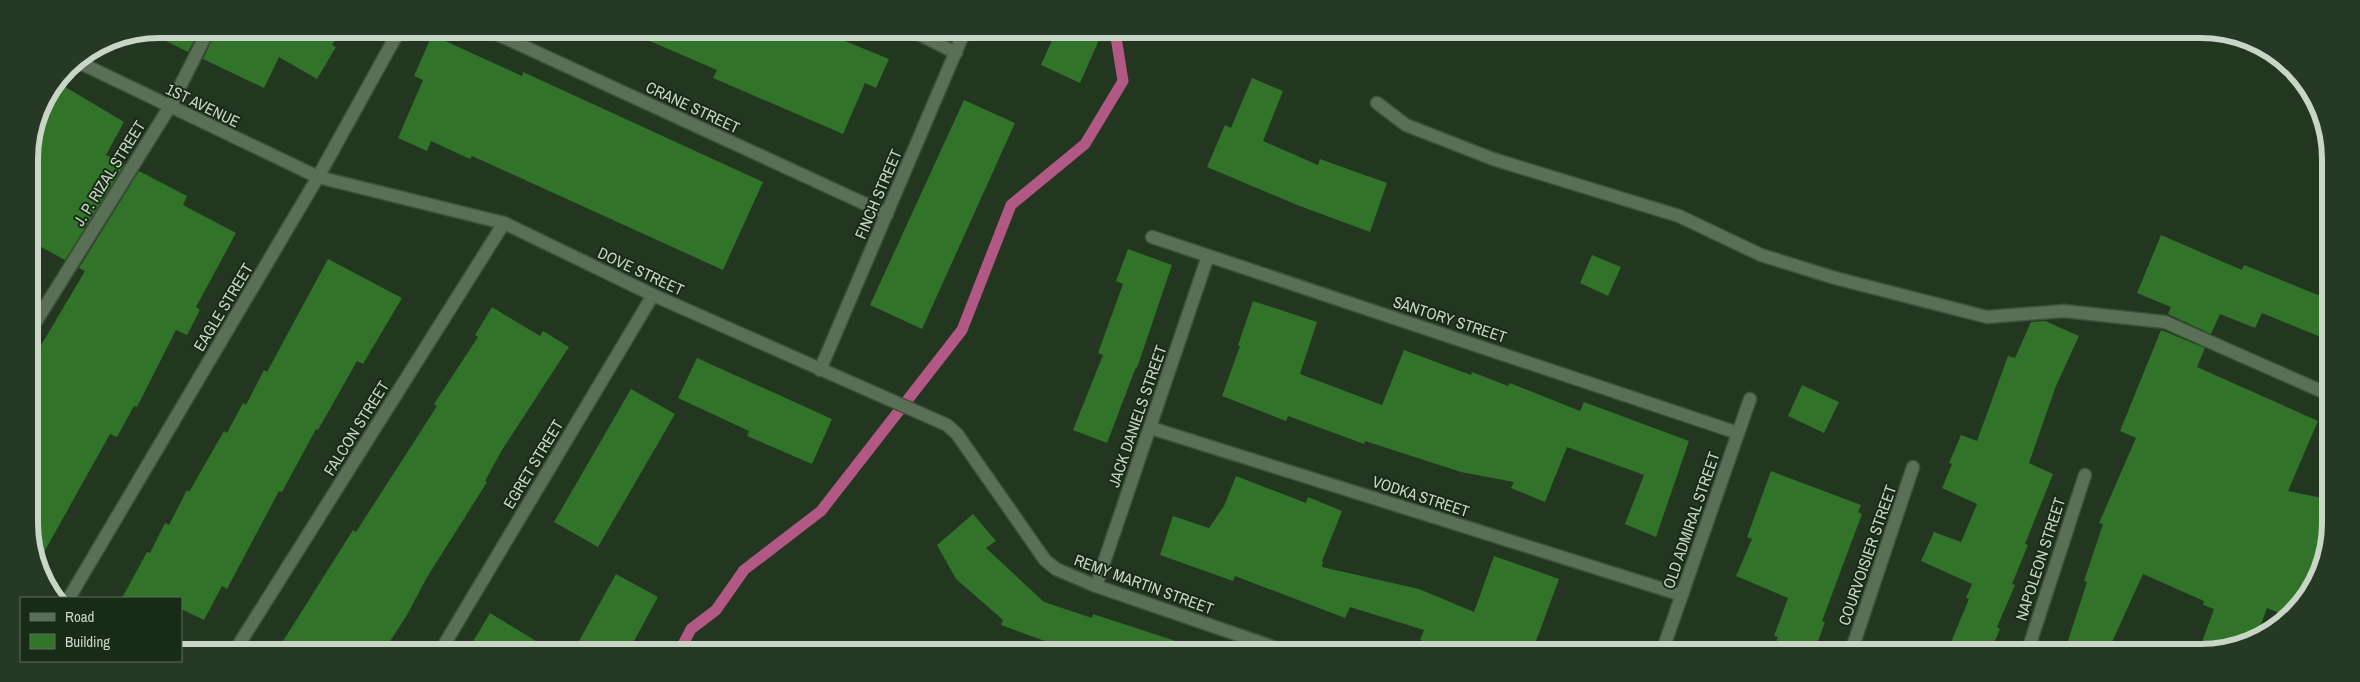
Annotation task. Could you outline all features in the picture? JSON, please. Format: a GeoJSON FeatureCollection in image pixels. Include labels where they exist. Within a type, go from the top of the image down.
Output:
{"type":"FeatureCollection","features":[{"type":"Feature","properties":{"kind":"street","name":"J. P. RIZAL STREET"},"geometry":{"type":"LineString","coordinates":[[38,318],[170,108],[205,38]]}},
{"type":"Feature","properties":{"kind":"street","name":"EAGLE STREET"},"geometry":{"type":"LineString","coordinates":[[70,597],[318,177],[395,38]]}},
{"type":"Feature","properties":{"kind":"street","name":"CRANE STREET"},"geometry":{"type":"LineString","coordinates":[[503,38],[887,214]]}},
{"type":"Feature","properties":{"kind":"street"},"geometry":{"type":"LineString","coordinates":[[927,38],[956,53]]}},
{"type":"Feature","properties":{"kind":"street","name":"FINCH STREET"},"geometry":{"type":"LineString","coordinates":[[820,370],[963,38]]}},
{"type":"Feature","properties":{"kind":"street","name":"1ST AVENUE"},"geometry":{"type":"LineString","coordinates":[[83,65],[170,108],[318,177]]}},
{"type":"Feature","properties":{"kind":"street"},"geometry":{"type":"LineString","coordinates":[[1377,103],[1406,125],[1493,159],[1679,216],[1761,255],[1987,317],[2064,311],[2165,322],[2322,391]]}},
{"type":"Feature","properties":{"kind":"street","name":"DOVE STREET"},"geometry":{"type":"LineString","coordinates":[[318,177],[504,224],[653,295],[939,423]]}},
{"type":"Feature","properties":{"kind":"street","name":"FALCON STREET"},"geometry":{"type":"LineString","coordinates":[[239,644],[504,224]]}},
{"type":"Feature","properties":{"kind":"street","name":"SANTORY STREET"},"geometry":{"type":"LineString","coordinates":[[1152,237],[1738,433]]}},
{"type":"Feature","properties":{"kind":"street","name":"JACK DANIELS STREET"},"geometry":{"type":"LineString","coordinates":[[1096,586],[1208,256]]}},
{"type":"Feature","properties":{"kind":"street","name":"EGRET STREET"},"geometry":{"type":"LineString","coordinates":[[444,644],[653,295]]}},
{"type":"Feature","properties":{"kind":"street","name":"OLD ADMIRAL STREET"},"geometry":{"type":"LineString","coordinates":[[1665,644],[1750,399]]}},
{"type":"Feature","properties":{"kind":"street","name":"REMY MARTIN STREET"},"geometry":{"type":"LineString","coordinates":[[939,423],[947,425],[957,434],[1045,560],[1056,569],[1096,586],[1266,644]]}},
{"type":"Feature","properties":{"kind":"street","name":"VODKA STREET"},"geometry":{"type":"LineString","coordinates":[[1150,428],[1682,596]]}},
{"type":"Feature","properties":{"kind":"street","name":"COURVOISIER STREET"},"geometry":{"type":"LineString","coordinates":[[1854,644],[1913,467]]}},
{"type":"Feature","properties":{"kind":"street","name":"NAPOLEON STREET"},"geometry":{"type":"LineString","coordinates":[[2030,644],[2085,475]]}},
{"type":"Feature","properties":{"kind":"building"},"geometry":{"type":"Polygon","coordinates":[[[160,38],[195,38],[188,52],[160,38]]]}},
{"type":"Feature","properties":{"kind":"building"},"geometry":{"type":"Polygon","coordinates":[[[213,38],[336,38],[332,45],[336,47],[317,79],[279,57],[264,88],[203,59],[213,38]]]}},
{"type":"Feature","properties":{"kind":"building"},"geometry":{"type":"Polygon","coordinates":[[[431,38],[439,38],[522,76],[523,72],[763,182],[723,270],[472,156],[470,159],[431,141],[427,151],[398,138],[423,80],[414,76],[431,38]]]}},
{"type":"Feature","properties":{"kind":"building"},"geometry":{"type":"Polygon","coordinates":[[[643,38],[838,38],[889,59],[876,88],[865,83],[843,134],[713,78],[717,70],[643,38]]]}},
{"type":"Feature","properties":{"kind":"building"},"geometry":{"type":"Polygon","coordinates":[[[1053,38],[1100,38],[1080,83],[1041,65],[1053,38]]]}},
{"type":"Feature","properties":{"kind":"building"},"geometry":{"type":"Polygon","coordinates":[[[1252,78],[1283,91],[1263,141],[1318,165],[1320,159],[1387,183],[1370,232],[1297,205],[1207,167],[1225,125],[1231,128],[1252,78]]]}},
{"type":"Feature","properties":{"kind":"building"},"geometry":{"type":"Polygon","coordinates":[[[63,85],[124,122],[106,155],[125,164],[65,260],[38,245],[38,151],[40,135],[47,112],[63,85]]]}},
{"type":"Feature","properties":{"kind":"building"},"geometry":{"type":"Polygon","coordinates":[[[964,100],[1015,123],[922,329],[870,305],[964,100]]]}},
{"type":"Feature","properties":{"kind":"building"},"geometry":{"type":"Polygon","coordinates":[[[139,171],[187,196],[183,205],[236,233],[196,307],[200,310],[187,335],[176,330],[137,407],[134,406],[117,437],[110,434],[42,555],[38,523],[38,346],[40,347],[85,271],[79,268],[139,171]]]}},
{"type":"Feature","properties":{"kind":"building"},"geometry":{"type":"Polygon","coordinates":[[[2161,235],[2242,270],[2244,265],[2322,297],[2322,338],[2262,313],[2255,328],[2220,314],[2211,334],[2168,314],[2171,307],[2137,293],[2161,235]]]}},
{"type":"Feature","properties":{"kind":"building"},"geometry":{"type":"Polygon","coordinates":[[[1128,249],[1172,265],[1137,368],[1107,443],[1073,430],[1103,355],[1098,353],[1123,284],[1116,281],[1128,249]]]}},
{"type":"Feature","properties":{"kind":"building"},"geometry":{"type":"Polygon","coordinates":[[[1592,255],[1621,267],[1608,296],[1580,283],[1592,255]]]}},
{"type":"Feature","properties":{"kind":"building"},"geometry":{"type":"Polygon","coordinates":[[[328,259],[402,298],[363,364],[357,361],[318,430],[316,429],[282,492],[279,491],[227,589],[222,586],[204,620],[182,609],[182,597],[123,597],[147,552],[150,553],[165,523],[169,525],[187,490],[189,492],[224,431],[227,433],[243,403],[246,405],[264,370],[267,372],[328,259]]]}},
{"type":"Feature","properties":{"kind":"building"},"geometry":{"type":"Polygon","coordinates":[[[1253,301],[1317,322],[1300,374],[1382,405],[1404,350],[1471,375],[1472,372],[1508,386],[1510,383],[1580,411],[1584,402],[1689,441],[1656,537],[1625,524],[1644,475],[1567,447],[1545,502],[1511,488],[1514,482],[1461,472],[1365,441],[1364,444],[1288,416],[1286,421],[1222,396],[1240,346],[1238,345],[1253,301]]]}},
{"type":"Feature","properties":{"kind":"building"},"geometry":{"type":"Polygon","coordinates":[[[492,307],[540,336],[543,331],[569,347],[502,450],[485,481],[487,482],[426,579],[407,615],[388,644],[281,644],[353,530],[356,532],[437,406],[434,404],[478,337],[475,335],[492,307]]]}},
{"type":"Feature","properties":{"kind":"building"},"geometry":{"type":"Polygon","coordinates":[[[2045,321],[2079,336],[2056,386],[2029,463],[2053,474],[2025,544],[2028,545],[2012,584],[2015,585],[1997,627],[2000,629],[1994,644],[1955,644],[1951,642],[1969,599],[1966,598],[1972,584],[1921,561],[1934,532],[1961,542],[1977,504],[1942,488],[1952,464],[1949,463],[1961,435],[1977,441],[2008,356],[2015,358],[2031,322],[2045,321]]]}},
{"type":"Feature","properties":{"kind":"building"},"geometry":{"type":"Polygon","coordinates":[[[2161,330],[2205,348],[2197,367],[2318,421],[2288,491],[2322,498],[2321,539],[2318,555],[2313,570],[2302,591],[2281,614],[2267,608],[2259,630],[2255,632],[2233,640],[2201,644],[2214,609],[2203,605],[2204,601],[2143,574],[2111,644],[2067,644],[2087,582],[2084,581],[2103,524],[2099,523],[2136,438],[2120,431],[2161,330]]]}},
{"type":"Feature","properties":{"kind":"building"},"geometry":{"type":"Polygon","coordinates":[[[697,358],[832,419],[812,464],[747,436],[749,431],[678,398],[697,358]]]}},
{"type":"Feature","properties":{"kind":"building"},"geometry":{"type":"Polygon","coordinates":[[[1802,385],[1839,402],[1824,433],[1788,416],[1802,385]]]}},
{"type":"Feature","properties":{"kind":"building"},"geometry":{"type":"Polygon","coordinates":[[[631,389],[675,414],[598,547],[554,522],[631,389]]]}},
{"type":"Feature","properties":{"kind":"building"},"geometry":{"type":"Polygon","coordinates":[[[1771,471],[1861,505],[1858,512],[1862,514],[1822,621],[1825,622],[1817,644],[1775,644],[1778,637],[1774,636],[1788,598],[1736,576],[1752,539],[1747,537],[1771,471]]]}},
{"type":"Feature","properties":{"kind":"building"},"geometry":{"type":"Polygon","coordinates":[[[1236,476],[1306,503],[1308,497],[1342,511],[1322,561],[1322,567],[1419,589],[1474,612],[1494,556],[1559,579],[1535,644],[1429,644],[1420,640],[1424,630],[1350,607],[1345,618],[1235,576],[1233,581],[1160,555],[1173,516],[1209,528],[1224,506],[1236,476]]]}},
{"type":"Feature","properties":{"kind":"building"},"geometry":{"type":"Polygon","coordinates":[[[973,514],[996,541],[986,548],[1044,602],[1092,618],[1093,614],[1185,644],[1053,644],[1001,625],[1003,620],[956,579],[937,545],[973,514]]]}},
{"type":"Feature","properties":{"kind":"building"},"geometry":{"type":"Polygon","coordinates":[[[616,574],[658,597],[632,644],[577,644],[616,574]]]}},
{"type":"Feature","properties":{"kind":"building"},"geometry":{"type":"Polygon","coordinates":[[[490,613],[541,644],[472,644],[490,613]]]}},
{"type":"Feature","properties":{"kind":"waterway"},"geometry":{"type":"LineString","coordinates":[[683,644],[691,629],[716,610],[744,570],[821,511],[962,330],[1011,205],[1085,144],[1123,81],[1116,38]]}}]}
